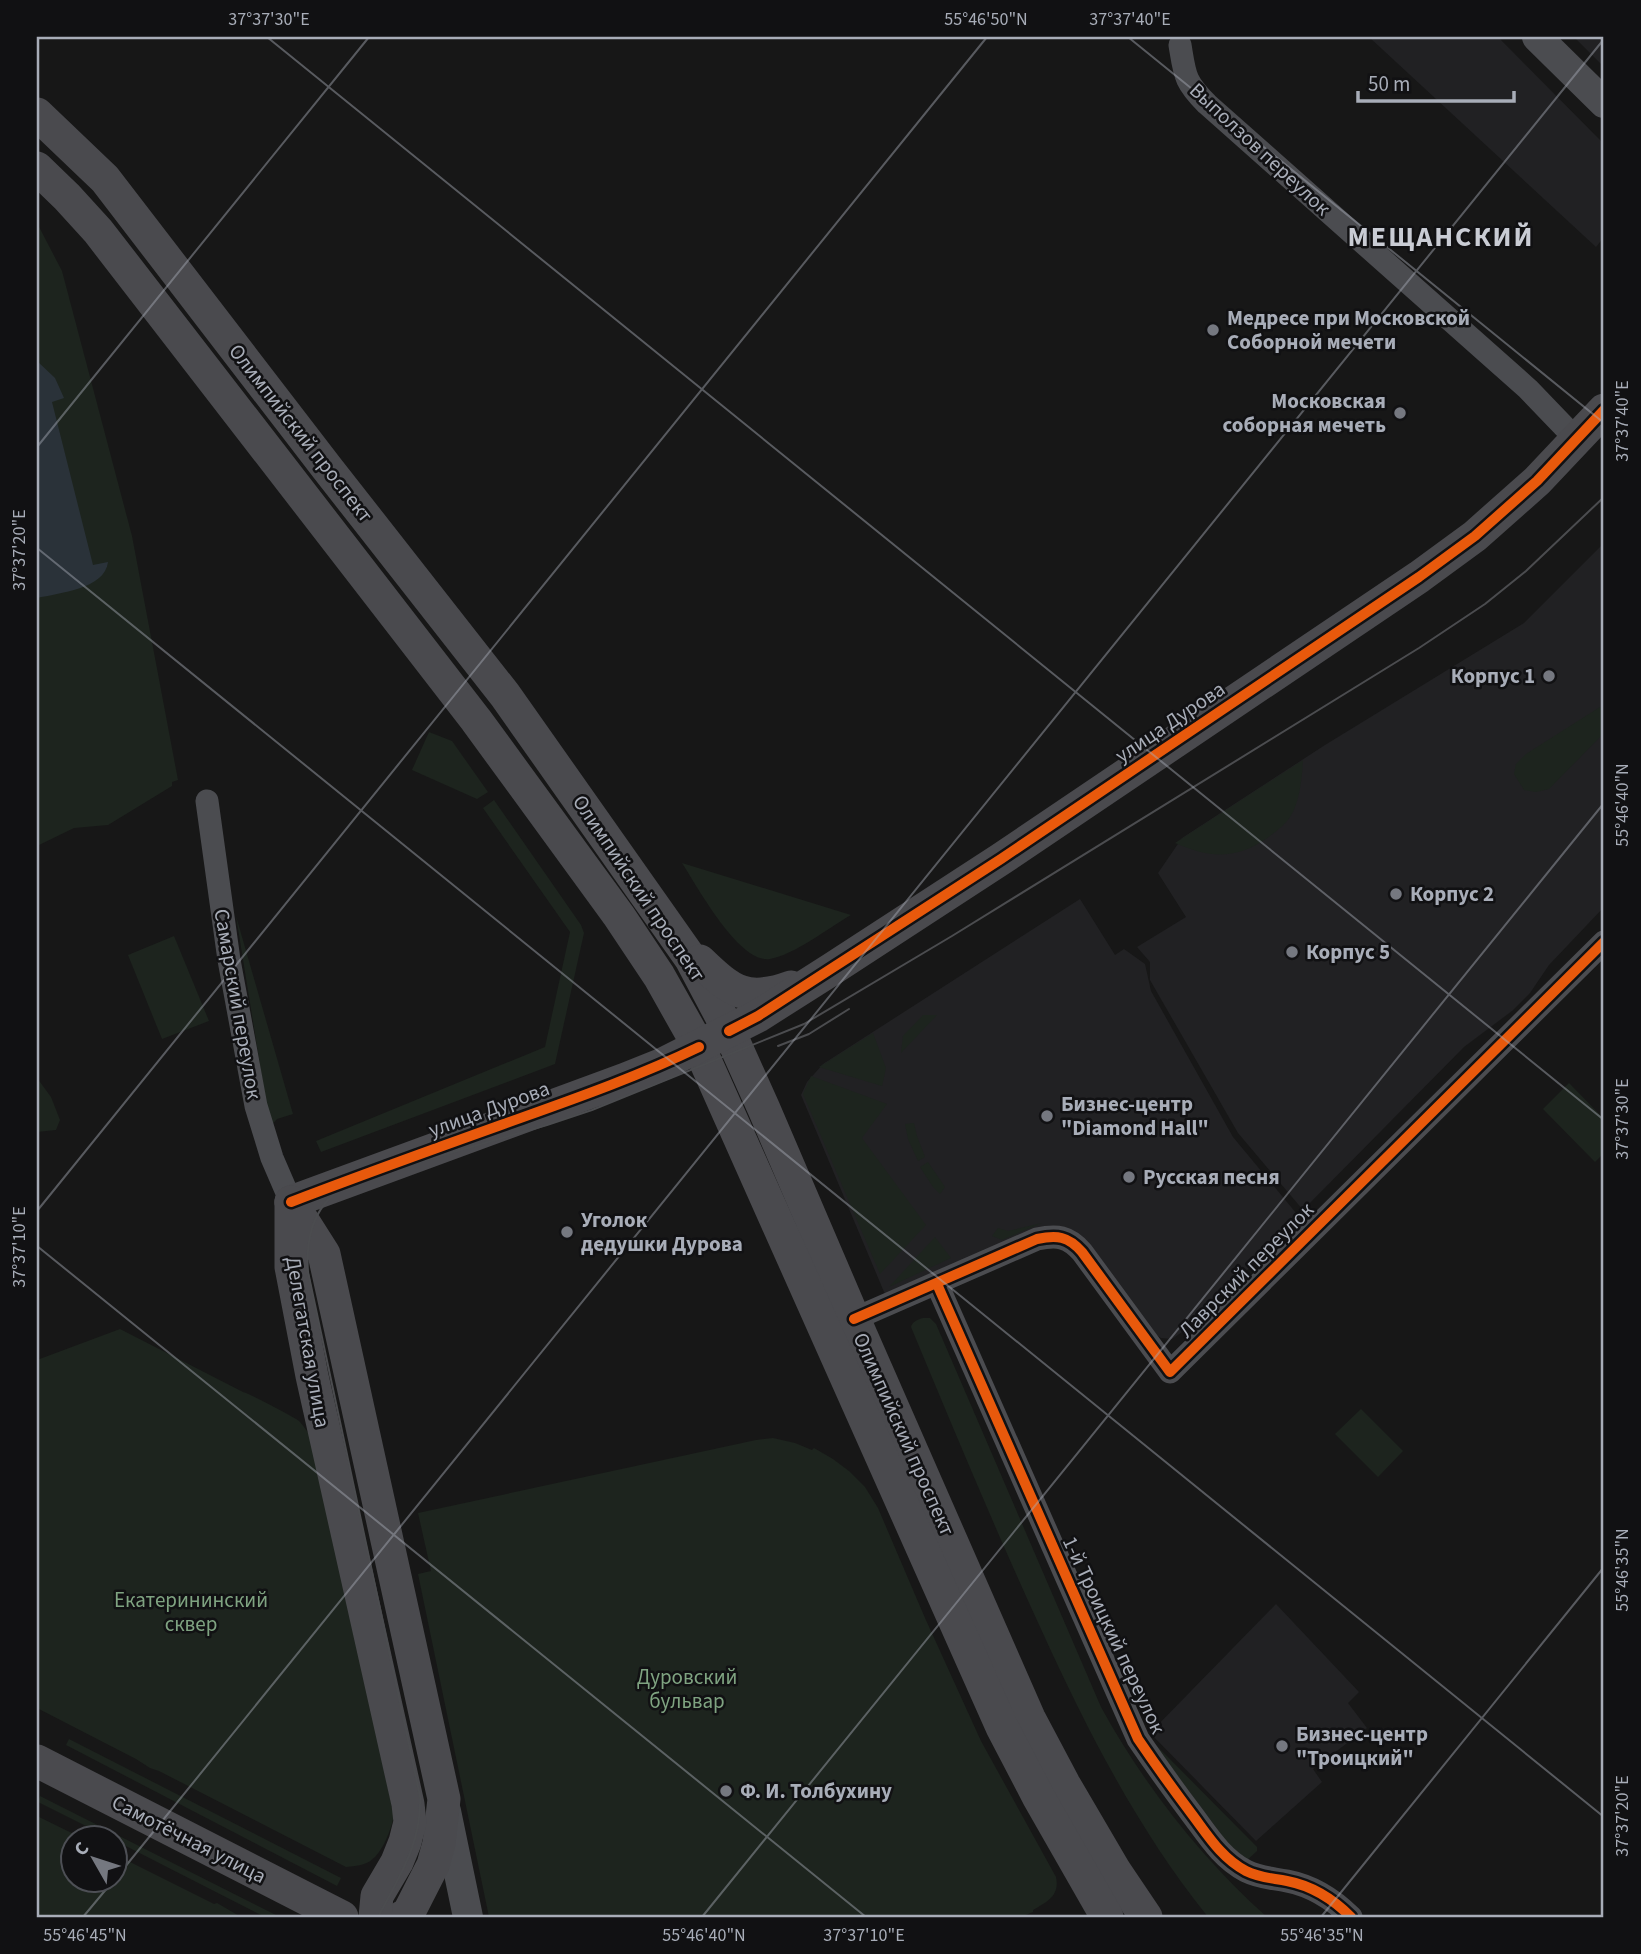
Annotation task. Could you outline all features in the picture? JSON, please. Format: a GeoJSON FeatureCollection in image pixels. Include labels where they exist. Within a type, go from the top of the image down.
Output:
{"type":"FeatureCollection","features":[{"type":"Feature","properties":{"kind":"main road","name":"Олимпийский проспект"},"geometry":{"type":"LineString","coordinates":[[37,114],[105,179],[505,695],[697,970],[733,1041],[1029,1718],[1090,1828],[1146,1917]]}},
{"type":"Feature","properties":{"kind":"main road","name":"Олимпийский проспект"},"geometry":{"type":"LineString","coordinates":[[37,168],[98,231],[476,720],[660,976],[699,1047],[1002,1727],[1107,1917]]}},
{"type":"Feature","properties":{"kind":"main road","name":"улица Дурова"},"geometry":{"type":"LineString","coordinates":[[291,1202],[573,1099],[699,1047],[733,1041],[758,1016],[1001,859],[1419,578],[1475,536],[1537,481],[1604,410]]}},
{"type":"Feature","properties":{"kind":"main road"},"geometry":{"type":"LineString","coordinates":[[677,940],[729,986],[759,996],[799,985],[832,969]]}},
{"type":"Feature","properties":{"kind":"main road","name":"Делегатская улица"},"geometry":{"type":"LineString","coordinates":[[291,1202],[324,1254],[444,1799],[441,1836],[433,1865],[408,1914],[402,1917]]}},
{"type":"Feature","properties":{"kind":"main road","name":"Делегатская улица"},"geometry":{"type":"LineString","coordinates":[[291,1202],[291,1267],[312,1376],[408,1804],[410,1822],[405,1842],[397,1862],[377,1896],[375,1917]]}},
{"type":"Feature","properties":{"kind":"main road","name":"Самотёчная улица"},"geometry":{"type":"LineString","coordinates":[[37,1761],[342,1917]]}},
{"type":"Feature","properties":{"kind":"street"},"geometry":{"type":"LineString","coordinates":[[1537,37],[1604,103]]}},
{"type":"Feature","properties":{"kind":"street","name":"Выползов переулок"},"geometry":{"type":"LineString","coordinates":[[1180,45],[1185,76],[1194,92],[1528,389],[1577,440]]}},
{"type":"Feature","properties":{"kind":"street","name":"Самарский переулок"},"geometry":{"type":"LineString","coordinates":[[207,801],[229,960],[256,1106],[272,1158],[291,1202]]}},
{"type":"Feature","properties":{"kind":"street","name":"Лаврский переулок"},"geometry":{"type":"LineString","coordinates":[[854,1319],[1037,1239],[1054,1236],[1066,1238],[1075,1244],[1093,1265],[1170,1372],[1604,942]]}},
{"type":"Feature","properties":{"kind":"street","name":"1-й Троицкий переулок"},"geometry":{"type":"LineString","coordinates":[[937,1284],[1138,1739],[1220,1852],[1243,1869],[1264,1879],[1287,1881],[1314,1889],[1339,1905],[1351,1917]]}},
{"type":"Feature","properties":{"kind":"street","name":"Делегатская улица"},"geometry":{"type":"LineString","coordinates":[[444,1799],[468,1917]]}},
{"type":"Feature","properties":{"kind":"shaded area"},"geometry":{"type":"Polygon","coordinates":[[[1369,37],[1498,37],[1604,144],[1604,237],[1596,247],[1369,37]]]}},
{"type":"Feature","properties":{"kind":"shaded area"},"geometry":{"type":"Polygon","coordinates":[[[1574,37],[1604,37],[1604,67],[1574,37]]]}},
{"type":"Feature","properties":{"kind":"shaded area"},"geometry":{"type":"Polygon","coordinates":[[[37,361],[55,378],[64,398],[52,402],[93,565],[108,562],[105,571],[90,584],[68,592],[37,598],[37,361]]]}},
{"type":"Feature","properties":{"kind":"shaded area"},"geometry":{"type":"Polygon","coordinates":[[[1604,543],[1604,907],[1549,965],[1530,993],[1512,1011],[1464,1047],[1303,1210],[1238,1133],[1150,980],[1150,962],[1137,947],[1186,917],[1158,873],[1182,838],[1325,745],[1524,623],[1604,543]]]}},
{"type":"Feature","properties":{"kind":"shaded area"},"geometry":{"type":"Polygon","coordinates":[[[1080,899],[1115,955],[1124,949],[1145,964],[1151,991],[1233,1137],[1301,1219],[1172,1339],[1161,1338],[1152,1332],[1070,1231],[887,1299],[801,1095],[807,1082],[823,1064],[1080,899]]]}},
{"type":"Feature","properties":{"kind":"shaded area"},"geometry":{"type":"Polygon","coordinates":[[[1276,1604],[1359,1692],[1348,1703],[1367,1728],[1313,1769],[1322,1782],[1256,1841],[1150,1733],[1276,1604]]]}},
{"type":"Feature","properties":{"kind":"green space"},"geometry":{"type":"Polygon","coordinates":[[[37,223],[62,271],[132,536],[178,780],[108,825],[74,828],[37,846],[37,223]]]}},
{"type":"Feature","properties":{"kind":"green space"},"geometry":{"type":"Polygon","coordinates":[[[1600,707],[1604,708],[1604,733],[1549,789],[1536,792],[1524,790],[1514,774],[1516,764],[1526,754],[1600,707]]]}},
{"type":"Feature","properties":{"kind":"green space"},"geometry":{"type":"Polygon","coordinates":[[[429,732],[452,741],[488,792],[477,799],[412,770],[429,732]]]}},
{"type":"Feature","properties":{"kind":"green space"},"geometry":{"type":"Polygon","coordinates":[[[1303,760],[1300,789],[1293,811],[1285,823],[1266,839],[1243,851],[1221,854],[1199,852],[1175,843],[1303,760]]]}},
{"type":"Feature","properties":{"kind":"green space"},"geometry":{"type":"Polygon","coordinates":[[[494,800],[584,933],[555,1064],[321,1152],[316,1141],[545,1047],[570,932],[483,808],[494,800]]]}},
{"type":"Feature","properties":{"kind":"green space"},"geometry":{"type":"Polygon","coordinates":[[[682,863],[851,915],[790,952],[770,959],[758,957],[732,937],[682,863]]]}},
{"type":"Feature","properties":{"kind":"green space"},"geometry":{"type":"Polygon","coordinates":[[[236,916],[293,1114],[277,1119],[270,1127],[236,916]]]}},
{"type":"Feature","properties":{"kind":"green space"},"geometry":{"type":"Polygon","coordinates":[[[174,936],[209,1021],[162,1039],[128,955],[174,936]]]}},
{"type":"Feature","properties":{"kind":"green space"},"geometry":{"type":"Polygon","coordinates":[[[923,1015],[937,1015],[901,1053],[903,1036],[923,1015]]]}},
{"type":"Feature","properties":{"kind":"green space"},"geometry":{"type":"Polygon","coordinates":[[[873,1033],[886,1068],[882,1086],[819,1067],[873,1033]]]}},
{"type":"Feature","properties":{"kind":"green space"},"geometry":{"type":"Polygon","coordinates":[[[811,1076],[887,1104],[862,1138],[926,1225],[880,1274],[803,1094],[811,1076]]]}},
{"type":"Feature","properties":{"kind":"green space"},"geometry":{"type":"Polygon","coordinates":[[[37,1078],[51,1097],[60,1120],[56,1130],[37,1132],[37,1078]]]}},
{"type":"Feature","properties":{"kind":"green space"},"geometry":{"type":"Polygon","coordinates":[[[1569,1083],[1604,1119],[1604,1153],[1595,1162],[1543,1109],[1569,1083]]]}},
{"type":"Feature","properties":{"kind":"green space"},"geometry":{"type":"Polygon","coordinates":[[[914,1123],[925,1157],[918,1161],[908,1139],[905,1124],[914,1123]]]}},
{"type":"Feature","properties":{"kind":"green space"},"geometry":{"type":"Polygon","coordinates":[[[928,1162],[945,1187],[940,1194],[920,1167],[928,1162]]]}},
{"type":"Feature","properties":{"kind":"green space"},"geometry":{"type":"Polygon","coordinates":[[[1042,1223],[1002,1240],[992,1236],[998,1228],[1008,1231],[1042,1223]]]}},
{"type":"Feature","properties":{"kind":"green space"},"geometry":{"type":"Polygon","coordinates":[[[935,1237],[951,1258],[889,1287],[935,1237]]]}},
{"type":"Feature","properties":{"kind":"green space"},"geometry":{"type":"Polygon","coordinates":[[[923,1318],[930,1318],[936,1324],[1101,1707],[1136,1764],[1175,1819],[1220,1871],[1267,1917],[1208,1917],[1159,1850],[1116,1778],[1041,1629],[911,1327],[923,1318]]]}},
{"type":"Feature","properties":{"kind":"green space","name":"Екатерининский сквер"},"geometry":{"type":"Polygon","coordinates":[[[120,1329],[299,1421],[313,1440],[394,1816],[380,1851],[364,1864],[346,1867],[37,1708],[37,1360],[120,1329]]]}},
{"type":"Feature","properties":{"kind":"green space"},"geometry":{"type":"Polygon","coordinates":[[[1361,1409],[1403,1451],[1378,1477],[1335,1434],[1361,1409]]]}},
{"type":"Feature","properties":{"kind":"green space","name":"Дуровский бульвар"},"geometry":{"type":"Polygon","coordinates":[[[773,1438],[812,1450],[814,1448],[833,1459],[865,1487],[878,1508],[981,1741],[1056,1877],[1054,1894],[1033,1912],[1021,1917],[489,1917],[418,1574],[431,1571],[418,1513],[773,1438]]]}},
{"type":"Feature","properties":{"kind":"green space"},"geometry":{"type":"Polygon","coordinates":[[[69,1739],[341,1878],[337,1886],[66,1745],[69,1739]]]}},
{"type":"Feature","properties":{"kind":"green space"},"geometry":{"type":"Polygon","coordinates":[[[1150,1739],[1257,1847],[1257,1851],[1246,1861],[1229,1845],[1150,1739]]]}},
{"type":"Feature","properties":{"kind":"green space"},"geometry":{"type":"Polygon","coordinates":[[[40,1796],[98,1825],[84,1825],[38,1802],[40,1796]]]}},
{"type":"Feature","properties":{"kind":"green space"},"geometry":{"type":"Polygon","coordinates":[[[37,1816],[60,1827],[60,1895],[130,1895],[130,1862],[241,1917],[37,1917],[37,1816]]]}},
{"type":"Feature","properties":{"kind":"green space"},"geometry":{"type":"Polygon","coordinates":[[[130,1841],[280,1917],[265,1917],[130,1848],[130,1841]]]}},
{"type":"Feature","properties":{"kind":"tram line"},"geometry":{"type":"LineString","coordinates":[[378,1917],[408,1859],[417,1829],[420,1796],[308,1272],[312,1228],[324,1204],[334,1194],[360,1179],[592,1110],[804,1024],[952,936],[1419,648],[1485,604],[1526,571],[1604,497]]}},
{"type":"Feature","properties":{"kind":"tram line"},"geometry":{"type":"LineString","coordinates":[[778,1046],[809,1034],[849,1009]]}},
{"type":"Feature","properties":{"kind":"cycle path"},"geometry":{"type":"LineString","coordinates":[[729,1031],[758,1016],[1001,859],[1419,577],[1475,536],[1537,481],[1604,410]]}},
{"type":"Feature","properties":{"kind":"cycle path"},"geometry":{"type":"LineString","coordinates":[[854,1319],[1037,1239],[1062,1238],[1082,1252],[1170,1372],[1604,942]]}},
{"type":"Feature","properties":{"kind":"cycle path"},"geometry":{"type":"LineString","coordinates":[[291,1202],[601,1089],[699,1047]]}},
{"type":"Feature","properties":{"kind":"cycle path"},"geometry":{"type":"LineString","coordinates":[[937,1284],[1138,1739],[1209,1837],[1237,1866],[1251,1873],[1314,1890],[1337,1904],[1351,1917]]}},
{"type":"Feature","properties":{"kind":"place","name":"Медресе при Московской Соборной мечети"},"geometry":{"type":"Point","coordinates":[1213,330]}},
{"type":"Feature","properties":{"kind":"place","name":"Московская соборная мечеть"},"geometry":{"type":"Point","coordinates":[1400,413]}},
{"type":"Feature","properties":{"kind":"place","name":"Корпус 1"},"geometry":{"type":"Point","coordinates":[1549,676]}},
{"type":"Feature","properties":{"kind":"place","name":"Корпус 2"},"geometry":{"type":"Point","coordinates":[1396,894]}},
{"type":"Feature","properties":{"kind":"place","name":"Корпус 5"},"geometry":{"type":"Point","coordinates":[1292,952]}},
{"type":"Feature","properties":{"kind":"place","name":"Бизнес-центр \"Diamond Hall\""},"geometry":{"type":"Point","coordinates":[1047,1116]}},
{"type":"Feature","properties":{"kind":"place","name":"Русская песня"},"geometry":{"type":"Point","coordinates":[1129,1177]}},
{"type":"Feature","properties":{"kind":"place","name":"Уголок дедушки Дурова"},"geometry":{"type":"Point","coordinates":[567,1232]}},
{"type":"Feature","properties":{"kind":"place","name":"Бизнес-центр \"Троицкий\""},"geometry":{"type":"Point","coordinates":[1282,1746]}},
{"type":"Feature","properties":{"kind":"place","name":"Ф. И. Толбухину"},"geometry":{"type":"Point","coordinates":[726,1791]}},
{"type":"Feature","properties":{"kind":"district","name":"МЕЩАНСКИЙ"},"geometry":{"type":"Point","coordinates":[1441,237]}}]}
